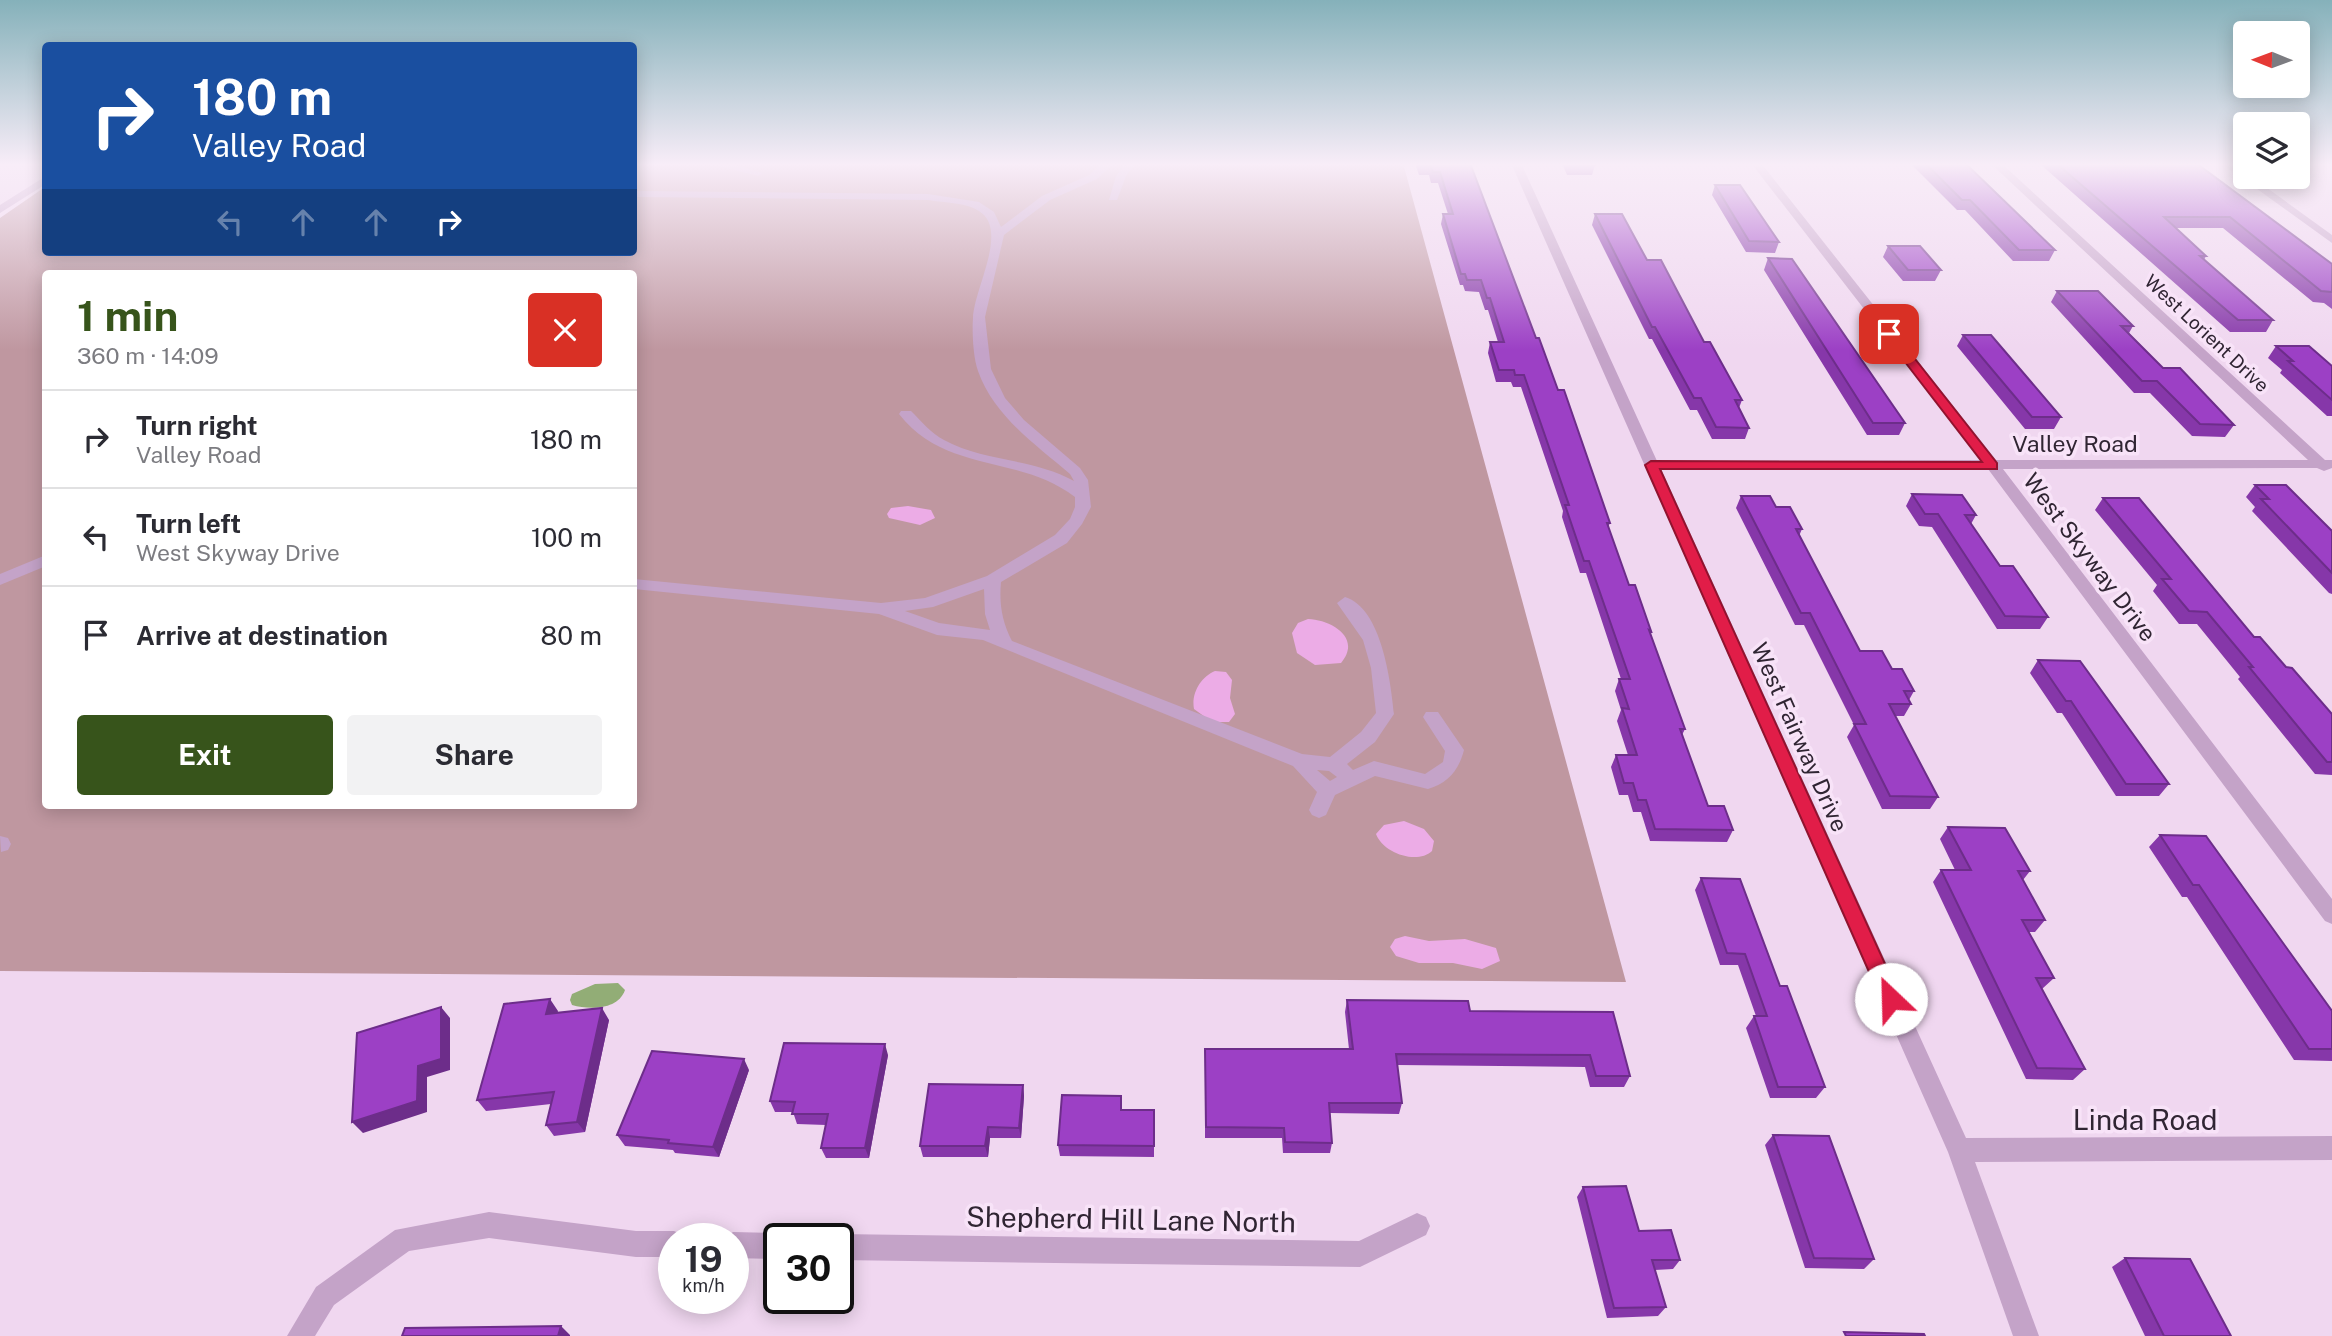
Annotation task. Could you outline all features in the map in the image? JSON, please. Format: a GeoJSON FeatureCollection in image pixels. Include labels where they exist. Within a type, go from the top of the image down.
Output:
{"type":"FeatureCollection","features":[{"type":"Feature","properties":{"kind":"street"},"geometry":{"type":"LineString","coordinates":[[995,225],[999,234]]}},
{"type":"Feature","properties":{"kind":"street"},"geometry":{"type":"LineString","coordinates":[[637,584],[881,609],[927,603],[993,580],[1060,540],[1080,514],[1081,480],[1075,471],[1019,423],[999,399],[984,369],[979,317],[999,234],[1010,225]]}},
{"type":"Feature","properties":{"kind":"street","name":"West Fairway Drive"},"geometry":{"type":"LineString","coordinates":[[1544,225],[1959,1150],[2026,1336]]}},
{"type":"Feature","properties":{"kind":"street","name":"West Skyway Drive"},"geometry":{"type":"LineString","coordinates":[[1805,225],[1993,466],[2332,915]]}},
{"type":"Feature","properties":{"kind":"street","name":"West Lorient Drive"},"geometry":{"type":"LineString","coordinates":[[2063,225],[2328,468]]}},
{"type":"Feature","properties":{"kind":"street"},"geometry":{"type":"LineString","coordinates":[[2312,225],[2332,240]]}},
{"type":"Feature","properties":{"kind":"street"},"geometry":{"type":"LineString","coordinates":[[906,414],[925,434],[942,444],[984,459],[1054,474],[1082,495]]}},
{"type":"Feature","properties":{"kind":"street","name":"Valley Road"},"geometry":{"type":"LineString","coordinates":[[1651,465],[2328,468]]}},
{"type":"Feature","properties":{"kind":"street"},"geometry":{"type":"LineString","coordinates":[[0,580],[42,563]]}},
{"type":"Feature","properties":{"kind":"street"},"geometry":{"type":"LineString","coordinates":[[993,580],[990,607],[996,629],[1006,645]]}},
{"type":"Feature","properties":{"kind":"street"},"geometry":{"type":"LineString","coordinates":[[1334,764],[1368,737],[1385,714],[1377,649],[1362,618],[1345,603]]}},
{"type":"Feature","properties":{"kind":"street"},"geometry":{"type":"LineString","coordinates":[[881,609],[937,629],[986,635],[1300,761],[1334,764],[1351,779]]}},
{"type":"Feature","properties":{"kind":"street"},"geometry":{"type":"LineString","coordinates":[[1319,810],[1328,790],[1374,768],[1428,782],[1451,766],[1455,750],[1432,717]]}},
{"type":"Feature","properties":{"kind":"street"},"geometry":{"type":"LineString","coordinates":[[1300,761],[1312,777],[1328,790]]}},
{"type":"Feature","properties":{"kind":"street","name":"Linda Road"},"geometry":{"type":"LineString","coordinates":[[1959,1150],[2332,1148]]}},
{"type":"Feature","properties":{"kind":"street"},"geometry":{"type":"LineString","coordinates":[[300,1336],[325,1296],[404,1239],[489,1225],[636,1244],[658,1244]]}},
{"type":"Feature","properties":{"kind":"street","name":"Shepherd Hill Lane North"},"geometry":{"type":"LineString","coordinates":[[854,1247],[1360,1254],[1417,1226]]}},
{"type":"Feature","properties":{"kind":"shaded area"},"geometry":{"type":"Polygon","coordinates":[[[0,225],[42,225],[42,256],[637,256],[637,225],[1420,225],[1626,982],[0,971],[0,225]]]}},
{"type":"Feature","properties":{"kind":"shaded area"},"geometry":{"type":"Polygon","coordinates":[[[618,983],[625,990],[621,997],[610,1005],[587,1008],[572,1005],[572,994],[595,984],[618,983]]]}},
{"type":"Feature","properties":{"kind":"sand"},"geometry":{"type":"Polygon","coordinates":[[[908,506],[931,510],[935,518],[920,525],[889,518],[887,514],[891,508],[908,506]]]}},
{"type":"Feature","properties":{"kind":"sand"},"geometry":{"type":"Polygon","coordinates":[[[1308,619],[1335,627],[1346,638],[1347,654],[1341,663],[1315,665],[1297,653],[1292,633],[1298,623],[1308,619]]]}},
{"type":"Feature","properties":{"kind":"sand"},"geometry":{"type":"Polygon","coordinates":[[[1215,671],[1226,672],[1232,680],[1230,698],[1235,714],[1229,722],[1212,722],[1194,709],[1198,686],[1205,677],[1215,671]]]}},
{"type":"Feature","properties":{"kind":"sand"},"geometry":{"type":"Polygon","coordinates":[[[1404,821],[1424,829],[1434,841],[1432,851],[1426,855],[1410,857],[1393,851],[1380,841],[1376,834],[1384,825],[1404,821]]]}},
{"type":"Feature","properties":{"kind":"sand"},"geometry":{"type":"Polygon","coordinates":[[[1405,936],[1429,941],[1465,939],[1496,948],[1500,961],[1482,969],[1453,963],[1419,963],[1396,956],[1390,947],[1395,939],[1405,936]]]}},
{"type":"Feature","properties":{"kind":"building"},"geometry":{"type":"Polygon","coordinates":[[[1446,225],[1494,225],[1558,390],[1564,390],[1629,585],[1635,585],[1685,729],[1680,729],[1708,806],[1724,806],[1733,830],[1655,829],[1646,800],[1638,800],[1633,783],[1624,783],[1616,755],[1637,755],[1622,708],[1629,709],[1619,679],[1630,679],[1589,561],[1584,561],[1565,505],[1569,505],[1524,375],[1515,375],[1514,370],[1499,370],[1490,342],[1504,342],[1490,298],[1487,298],[1481,280],[1467,280],[1465,274],[1461,274],[1446,225]]]}},
{"type":"Feature","properties":{"kind":"building"},"geometry":{"type":"Polygon","coordinates":[[[1601,225],[1628,225],[1647,260],[1661,260],[1704,342],[1710,342],[1742,400],[1735,400],[1749,428],[1716,427],[1701,398],[1694,398],[1655,327],[1652,327],[1601,225]]]}},
{"type":"Feature","properties":{"kind":"building"},"geometry":{"type":"Polygon","coordinates":[[[1739,225],[1768,225],[1779,242],[1749,241],[1739,225]]]}},
{"type":"Feature","properties":{"kind":"building"},"geometry":{"type":"Polygon","coordinates":[[[1995,225],[2029,225],[2055,250],[2019,250],[1995,225]]]}},
{"type":"Feature","properties":{"kind":"building"},"geometry":{"type":"Polygon","coordinates":[[[2128,225],[2173,225],[2206,256],[2200,256],[2273,320],[2238,320],[2128,225]]]}},
{"type":"Feature","properties":{"kind":"building"},"geometry":{"type":"Polygon","coordinates":[[[2240,225],[2280,225],[2332,264],[2332,292],[2321,291],[2240,225]]]}},
{"type":"Feature","properties":{"kind":"building"},"geometry":{"type":"Polygon","coordinates":[[[1888,246],[1920,246],[1941,270],[1908,270],[1888,246]]]}},
{"type":"Feature","properties":{"kind":"building"},"geometry":{"type":"Polygon","coordinates":[[[1768,258],[1792,259],[1905,423],[1873,423],[1768,258]]]}},
{"type":"Feature","properties":{"kind":"building"},"geometry":{"type":"Polygon","coordinates":[[[2057,291],[2098,291],[2133,326],[2121,326],[2163,368],[2180,368],[2234,425],[2200,424],[2157,381],[2142,381],[2057,291]]]}},
{"type":"Feature","properties":{"kind":"building"},"geometry":{"type":"Polygon","coordinates":[[[1963,335],[1991,335],[2061,417],[2032,417],[1963,335]]]}},
{"type":"Feature","properties":{"kind":"building"},"geometry":{"type":"Polygon","coordinates":[[[2276,346],[2309,346],[2332,366],[2332,400],[2288,361],[2293,361],[2276,346]]]}},
{"type":"Feature","properties":{"kind":"building"},"geometry":{"type":"Polygon","coordinates":[[[2255,485],[2286,485],[2332,531],[2332,573],[2261,499],[2269,499],[2255,485]]]}},
{"type":"Feature","properties":{"kind":"building"},"geometry":{"type":"Polygon","coordinates":[[[1912,494],[1962,495],[1976,515],[1965,515],[2000,566],[2013,566],[2048,617],[2005,616],[1938,514],[1925,514],[1912,494]]]}},
{"type":"Feature","properties":{"kind":"building"},"geometry":{"type":"Polygon","coordinates":[[[1741,496],[1770,496],[1776,507],[1790,507],[1802,529],[1796,529],[1860,651],[1882,651],[1892,669],[1902,669],[1914,691],[1904,691],[1911,704],[1889,704],[1938,797],[1890,796],[1854,724],[1866,724],[1810,613],[1801,613],[1741,496]]]}},
{"type":"Feature","properties":{"kind":"building"},"geometry":{"type":"Polygon","coordinates":[[[2103,498],[2139,498],[2254,637],[2260,637],[2286,667],[2292,668],[2332,714],[2332,762],[2327,762],[2207,612],[2189,611],[2162,579],[2171,579],[2103,498]]]}},
{"type":"Feature","properties":{"kind":"building"},"geometry":{"type":"Polygon","coordinates":[[[2038,660],[2080,661],[2169,784],[2126,784],[2071,701],[2066,701],[2038,660]]]}},
{"type":"Feature","properties":{"kind":"building"},"geometry":{"type":"Polygon","coordinates":[[[1948,827],[2005,828],[2030,871],[2018,871],[2045,920],[2022,920],[2054,978],[2036,978],[2085,1069],[2037,1068],[1941,870],[1971,870],[1948,827]]]}},
{"type":"Feature","properties":{"kind":"building"},"geometry":{"type":"Polygon","coordinates":[[[2160,835],[2206,836],[2332,1011],[2332,1049],[2309,1049],[2199,885],[2193,885],[2160,835]]]}},
{"type":"Feature","properties":{"kind":"building"},"geometry":{"type":"Polygon","coordinates":[[[1701,878],[1740,879],[1780,986],[1787,986],[1825,1087],[1778,1087],[1754,1016],[1767,1016],[1745,954],[1727,953],[1701,878]]]}},
{"type":"Feature","properties":{"kind":"building"},"geometry":{"type":"Polygon","coordinates":[[[550,999],[546,1014],[602,1008],[577,1122],[546,1125],[554,1092],[477,1100],[504,1004],[550,999]]]}},
{"type":"Feature","properties":{"kind":"building"},"geometry":{"type":"Polygon","coordinates":[[[1347,1000],[1468,1001],[1470,1011],[1613,1012],[1630,1076],[1596,1076],[1590,1055],[1396,1054],[1402,1103],[1329,1103],[1332,1143],[1285,1142],[1284,1128],[1206,1127],[1205,1049],[1353,1049],[1347,1000]]]}},
{"type":"Feature","properties":{"kind":"building"},"geometry":{"type":"Polygon","coordinates":[[[441,1007],[441,1059],[418,1066],[417,1101],[352,1122],[357,1033],[441,1007]]]}},
{"type":"Feature","properties":{"kind":"building"},"geometry":{"type":"Polygon","coordinates":[[[784,1043],[885,1044],[865,1148],[821,1148],[828,1114],[792,1114],[795,1102],[770,1101],[784,1043]]]}},
{"type":"Feature","properties":{"kind":"building"},"geometry":{"type":"Polygon","coordinates":[[[652,1051],[744,1059],[713,1147],[617,1135],[652,1051]]]}},
{"type":"Feature","properties":{"kind":"building"},"geometry":{"type":"Polygon","coordinates":[[[929,1084],[1023,1085],[1019,1128],[988,1127],[985,1146],[920,1146],[929,1084]]]}},
{"type":"Feature","properties":{"kind":"building"},"geometry":{"type":"Polygon","coordinates":[[[1062,1095],[1121,1096],[1121,1110],[1154,1110],[1154,1146],[1058,1145],[1062,1095]]]}},
{"type":"Feature","properties":{"kind":"building"},"geometry":{"type":"Polygon","coordinates":[[[1773,1135],[1829,1136],[1874,1259],[1814,1258],[1773,1135]]]}},
{"type":"Feature","properties":{"kind":"building"},"geometry":{"type":"Polygon","coordinates":[[[1626,1186],[1639,1231],[1671,1230],[1680,1260],[1652,1260],[1666,1307],[1614,1308],[1583,1187],[1626,1186]]]}},
{"type":"Feature","properties":{"kind":"building"},"geometry":{"type":"Polygon","coordinates":[[[2125,1258],[2190,1259],[2231,1336],[2164,1336],[2125,1258]]]}},
{"type":"Feature","properties":{"kind":"building"},"geometry":{"type":"Polygon","coordinates":[[[561,1326],[558,1336],[402,1336],[405,1328],[561,1326]]]}},
{"type":"Feature","properties":{"kind":"building"},"geometry":{"type":"Polygon","coordinates":[[[1844,1332],[1924,1334],[1925,1336],[1846,1336],[1844,1332]]]}},
{"type":"Feature","properties":{"kind":"route"},"geometry":{"type":"LineString","coordinates":[[1889,334],[1993,466],[1651,465],[1891,999]]}}]}
